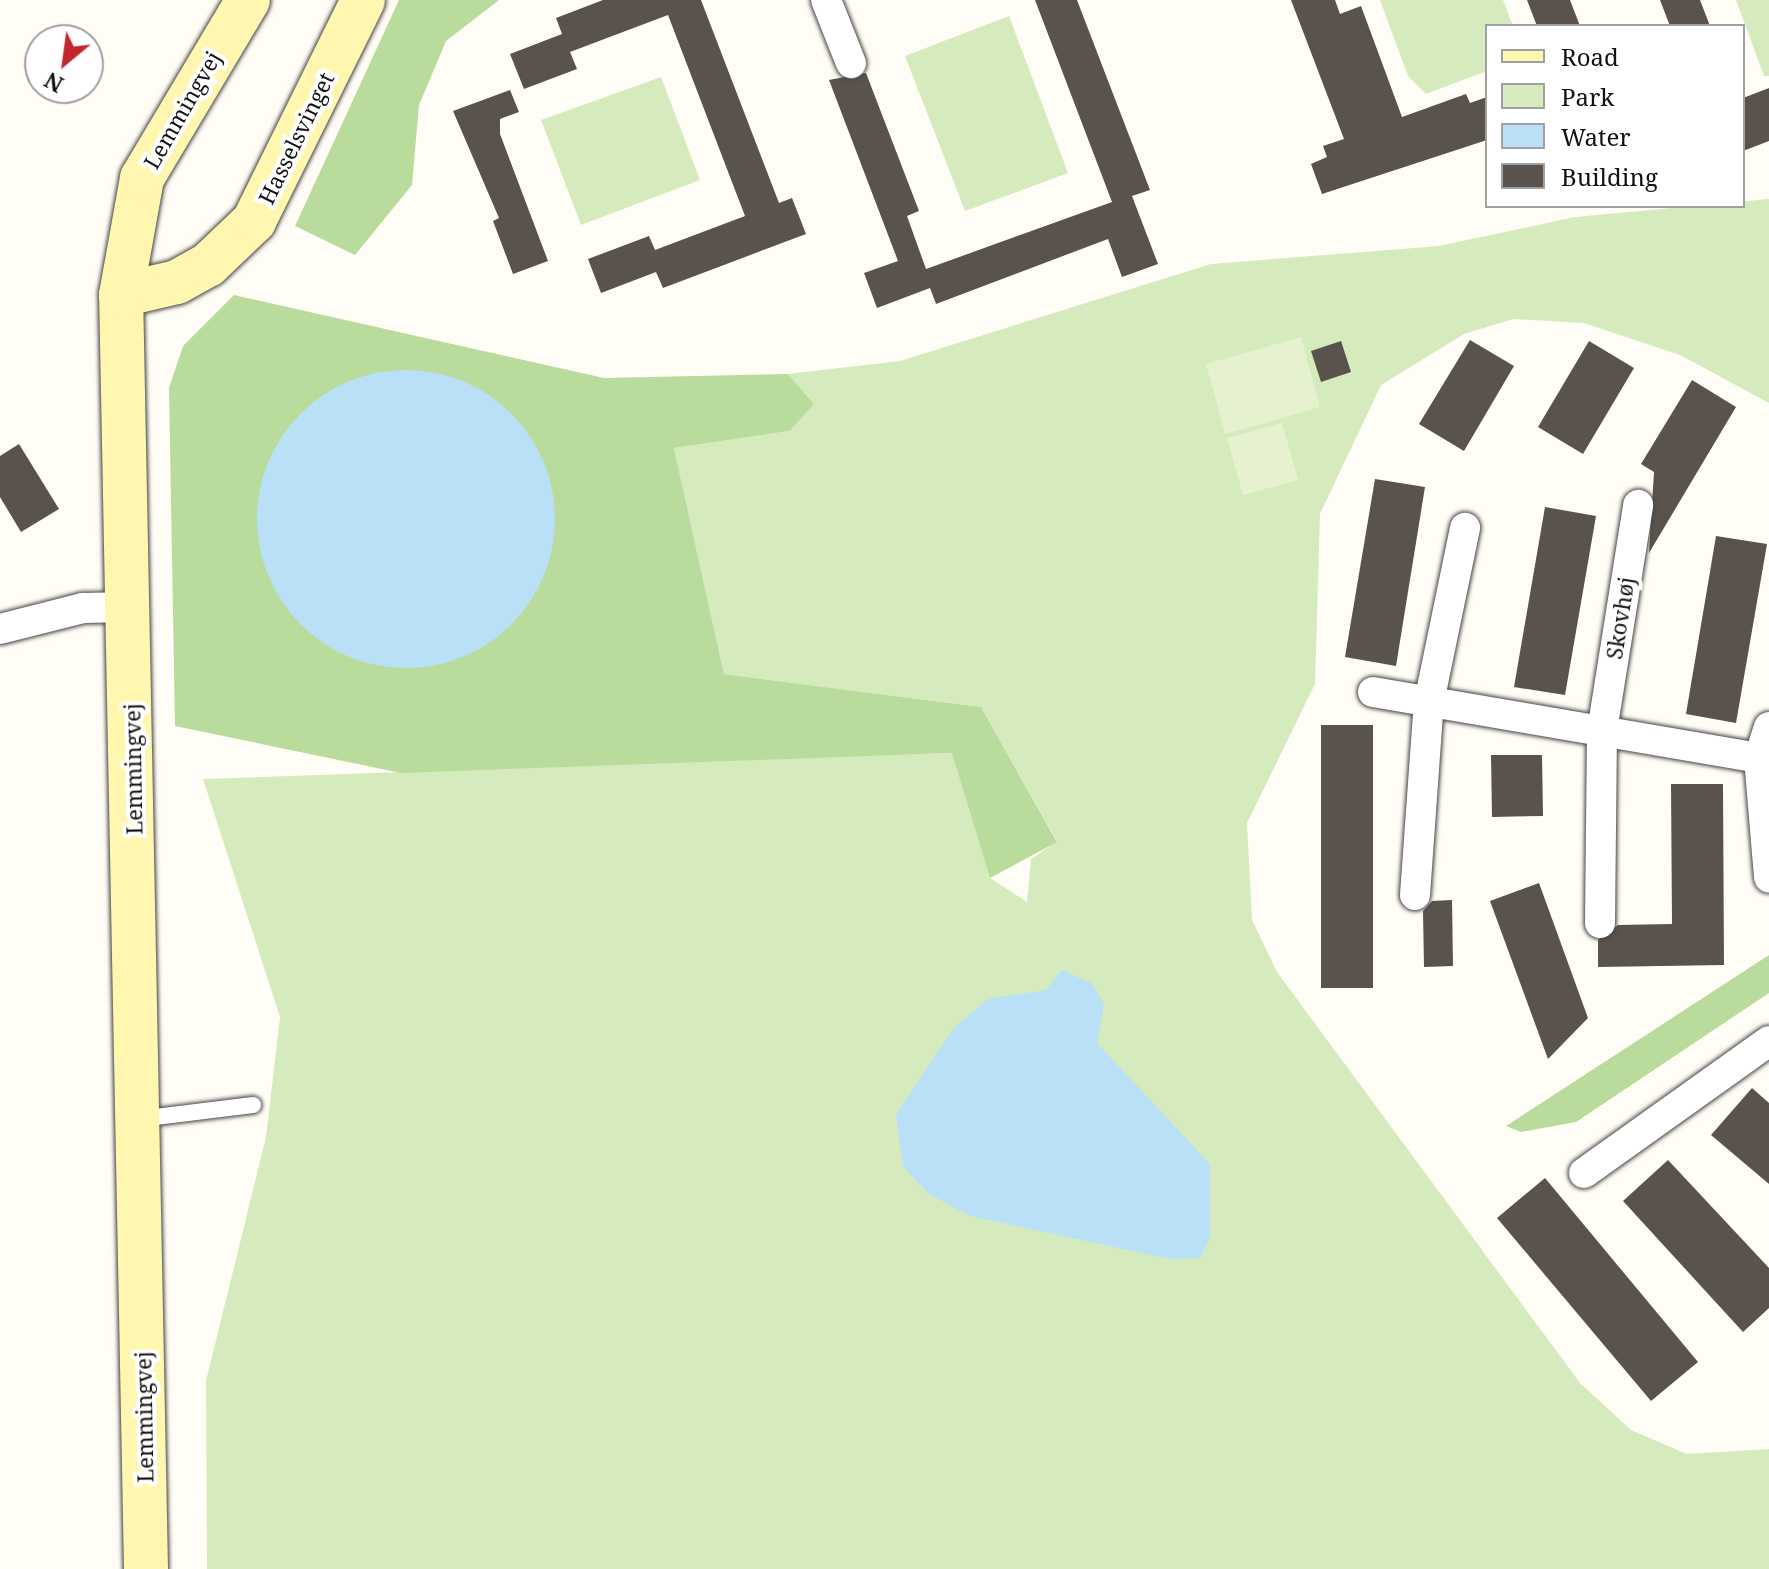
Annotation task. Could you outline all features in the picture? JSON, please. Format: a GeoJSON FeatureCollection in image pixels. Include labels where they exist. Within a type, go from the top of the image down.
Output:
{"type":"FeatureCollection","features":[{"type":"Feature","properties":{"kind":"street","name":"Lemmingvej"},"geometry":{"type":"LineString","coordinates":[[146,1569],[130,607],[121,295],[142,178],[248,0]]}},
{"type":"Feature","properties":{"kind":"street","name":"Hasselsvinget"},"geometry":{"type":"LineString","coordinates":[[121,295],[188,277],[254,221],[363,0]]}},
{"type":"Feature","properties":{"kind":"street"},"geometry":{"type":"LineString","coordinates":[[826,0],[851,63]]}},
{"type":"Feature","properties":{"kind":"street","name":"Skovhøj"},"geometry":{"type":"LineString","coordinates":[[1600,923],[1602,731],[1638,505]]}},
{"type":"Feature","properties":{"kind":"street"},"geometry":{"type":"LineString","coordinates":[[1415,895],[1429,702],[1465,528]]}},
{"type":"Feature","properties":{"kind":"street"},"geometry":{"type":"LineString","coordinates":[[0,629],[83,608],[130,607]]}},
{"type":"Feature","properties":{"kind":"street"},"geometry":{"type":"LineString","coordinates":[[1373,692],[1764,759]]}},
{"type":"Feature","properties":{"kind":"street"},"geometry":{"type":"LineString","coordinates":[[1769,727],[1764,759],[1769,878]]}},
{"type":"Feature","properties":{"kind":"street"},"geometry":{"type":"LineString","coordinates":[[1584,1173],[1769,1041]]}},
{"type":"Feature","properties":{"kind":"lane"},"geometry":{"type":"LineString","coordinates":[[139,1119],[253,1105]]}},
{"type":"Feature","properties":{"kind":"green space"},"geometry":{"type":"Polygon","coordinates":[[[399,0],[499,0],[446,41],[419,105],[412,185],[355,255],[295,226],[399,0]]]}},
{"type":"Feature","properties":{"kind":"green space"},"geometry":{"type":"Polygon","coordinates":[[[1380,0],[1503,0],[1512,24],[1485,24],[1485,72],[1426,94],[1408,76],[1380,0]]]}},
{"type":"Feature","properties":{"kind":"green space"},"geometry":{"type":"Polygon","coordinates":[[[1736,0],[1769,0],[1769,76],[1764,76],[1736,0]]]}},
{"type":"Feature","properties":{"kind":"green space"},"geometry":{"type":"Polygon","coordinates":[[[1009,16],[1068,173],[965,211],[905,56],[1009,16]]]}},
{"type":"Feature","properties":{"kind":"green space"},"geometry":{"type":"Polygon","coordinates":[[[661,77],[700,180],[581,225],[541,120],[661,77]]]}},
{"type":"Feature","properties":{"kind":"green space"},"geometry":{"type":"Polygon","coordinates":[[[1769,199],[1769,403],[1680,355],[1584,323],[1513,319],[1464,334],[1381,385],[1320,514],[1315,684],[1247,823],[1252,920],[1277,972],[1580,1383],[1631,1430],[1687,1454],[1769,1449],[1769,1569],[207,1569],[206,1381],[266,1137],[280,1017],[203,779],[953,753],[990,878],[1027,902],[1031,859],[1057,841],[981,707],[724,674],[674,448],[790,431],[814,404],[788,374],[900,361],[1211,264],[1439,246],[1575,217],[1672,208],[1745,208],[1745,201],[1769,199]]]}},
{"type":"Feature","properties":{"kind":"green space"},"geometry":{"type":"Polygon","coordinates":[[[234,295],[604,378],[788,374],[814,404],[790,431],[674,448],[724,674],[981,707],[1057,842],[990,878],[952,753],[401,773],[175,726],[169,388],[183,346],[234,295]]]}},
{"type":"Feature","properties":{"kind":"green space"},"geometry":{"type":"Polygon","coordinates":[[[1301,337],[1320,407],[1225,434],[1206,364],[1301,337]]]}},
{"type":"Feature","properties":{"kind":"green space"},"geometry":{"type":"Polygon","coordinates":[[[1282,423],[1298,480],[1243,495],[1227,438],[1282,423]]]}},
{"type":"Feature","properties":{"kind":"green space"},"geometry":{"type":"Polygon","coordinates":[[[1769,955],[1769,993],[1576,1122],[1521,1132],[1506,1126],[1769,955]]]}},
{"type":"Feature","properties":{"kind":"water"},"geometry":{"type":"Polygon","coordinates":[[[406,370],[435,373],[463,381],[489,395],[521,424],[544,462],[552,490],[555,519],[552,548],[544,576],[530,602],[501,634],[463,657],[435,665],[406,668],[377,665],[349,657],[323,643],[291,614],[268,576],[260,548],[257,519],[260,490],[268,462],[282,436],[311,404],[349,381],[377,373],[406,370]]]}},
{"type":"Feature","properties":{"kind":"water"},"geometry":{"type":"Polygon","coordinates":[[[1062,970],[1091,983],[1104,1004],[1097,1043],[1210,1164],[1210,1238],[1200,1258],[1170,1259],[970,1216],[929,1194],[903,1167],[896,1115],[953,1029],[988,999],[1046,990],[1062,970]]]}},
{"type":"Feature","properties":{"kind":"building"},"geometry":{"type":"Polygon","coordinates":[[[603,0],[701,0],[779,203],[792,198],[806,234],[663,288],[656,272],[601,293],[588,259],[649,236],[655,250],[745,216],[668,15],[570,52],[577,69],[524,89],[510,54],[562,34],[556,18],[603,0]]]}},
{"type":"Feature","properties":{"kind":"building"},"geometry":{"type":"Polygon","coordinates":[[[1035,0],[1077,0],[1150,190],[1132,196],[1158,264],[1122,277],[1108,239],[936,304],[930,288],[877,308],[864,273],[898,261],[829,80],[866,73],[919,211],[907,216],[926,269],[1112,202],[1035,0]]]}},
{"type":"Feature","properties":{"kind":"building"},"geometry":{"type":"Polygon","coordinates":[[[1291,0],[1335,0],[1340,14],[1361,6],[1402,117],[1466,94],[1470,103],[1485,98],[1485,141],[1322,194],[1311,164],[1327,157],[1323,146],[1344,139],[1291,0]]]}},
{"type":"Feature","properties":{"kind":"building"},"geometry":{"type":"Polygon","coordinates":[[[1527,0],[1570,0],[1579,24],[1536,24],[1527,0]]]}},
{"type":"Feature","properties":{"kind":"building"},"geometry":{"type":"Polygon","coordinates":[[[1660,0],[1700,0],[1709,24],[1669,24],[1660,0]]]}},
{"type":"Feature","properties":{"kind":"building"},"geometry":{"type":"Polygon","coordinates":[[[1769,88],[1769,141],[1745,150],[1745,97],[1769,88]]]}},
{"type":"Feature","properties":{"kind":"building"},"geometry":{"type":"Polygon","coordinates":[[[510,90],[519,112],[500,119],[500,134],[548,261],[513,274],[493,221],[499,218],[453,111],[510,90]]]}},
{"type":"Feature","properties":{"kind":"building"},"geometry":{"type":"Polygon","coordinates":[[[1470,340],[1514,366],[1464,451],[1419,424],[1470,340]]]}},
{"type":"Feature","properties":{"kind":"building"},"geometry":{"type":"Polygon","coordinates":[[[1341,341],[1351,372],[1321,382],[1311,351],[1341,341]]]}},
{"type":"Feature","properties":{"kind":"building"},"geometry":{"type":"Polygon","coordinates":[[[1589,341],[1634,368],[1583,454],[1538,427],[1589,341]]]}},
{"type":"Feature","properties":{"kind":"building"},"geometry":{"type":"Polygon","coordinates":[[[1692,380],[1736,407],[1649,553],[1654,472],[1641,464],[1692,380]]]}},
{"type":"Feature","properties":{"kind":"building"},"geometry":{"type":"Polygon","coordinates":[[[19,444],[59,509],[21,532],[0,497],[0,456],[19,444]]]}},
{"type":"Feature","properties":{"kind":"building"},"geometry":{"type":"Polygon","coordinates":[[[1375,479],[1425,487],[1396,666],[1345,657],[1375,479]]]}},
{"type":"Feature","properties":{"kind":"building"},"geometry":{"type":"Polygon","coordinates":[[[1545,507],[1596,516],[1565,695],[1514,687],[1545,507]]]}},
{"type":"Feature","properties":{"kind":"building"},"geometry":{"type":"Polygon","coordinates":[[[1716,536],[1767,544],[1736,723],[1686,714],[1716,536]]]}},
{"type":"Feature","properties":{"kind":"building"},"geometry":{"type":"Polygon","coordinates":[[[1321,725],[1373,725],[1373,988],[1321,988],[1321,725]]]}},
{"type":"Feature","properties":{"kind":"building"},"geometry":{"type":"Polygon","coordinates":[[[1491,755],[1542,755],[1543,816],[1492,817],[1491,755]]]}},
{"type":"Feature","properties":{"kind":"building"},"geometry":{"type":"Polygon","coordinates":[[[1671,784],[1723,784],[1724,965],[1598,967],[1598,940],[1618,925],[1672,924],[1671,784]]]}},
{"type":"Feature","properties":{"kind":"building"},"geometry":{"type":"Polygon","coordinates":[[[1539,883],[1588,1018],[1548,1059],[1490,901],[1539,883]]]}},
{"type":"Feature","properties":{"kind":"building"},"geometry":{"type":"Polygon","coordinates":[[[1452,900],[1453,966],[1424,967],[1423,911],[1432,901],[1452,900]]]}},
{"type":"Feature","properties":{"kind":"building"},"geometry":{"type":"Polygon","coordinates":[[[1752,1088],[1769,1103],[1769,1184],[1711,1135],[1752,1088]]]}},
{"type":"Feature","properties":{"kind":"building"},"geometry":{"type":"Polygon","coordinates":[[[1668,1160],[1769,1268],[1769,1308],[1743,1332],[1623,1201],[1668,1160]]]}},
{"type":"Feature","properties":{"kind":"building"},"geometry":{"type":"Polygon","coordinates":[[[1545,1178],[1698,1362],[1651,1401],[1497,1218],[1545,1178]]]}}]}
